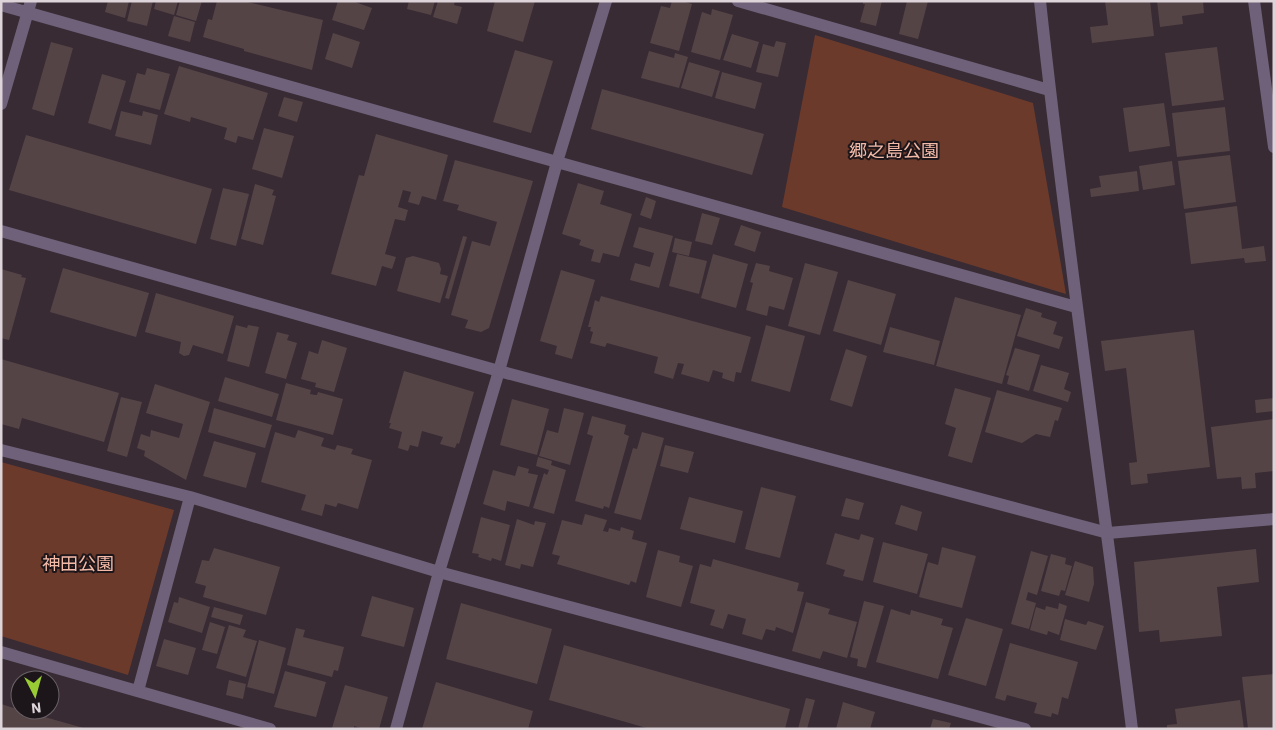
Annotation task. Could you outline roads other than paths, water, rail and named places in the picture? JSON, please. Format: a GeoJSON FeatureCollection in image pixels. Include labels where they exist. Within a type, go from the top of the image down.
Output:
{"type":"FeatureCollection","features":[{"type":"Feature","properties":{"kind":"street"},"geometry":{"type":"LineString","coordinates":[[396,729],[439,572],[499,372],[557,162],[606,1]]}},
{"type":"Feature","properties":{"kind":"street"},"geometry":{"type":"LineString","coordinates":[[738,1],[1049,90]]}},
{"type":"Feature","properties":{"kind":"street"},"geometry":{"type":"LineString","coordinates":[[1040,1],[1076,307],[1108,533],[1132,729]]}},
{"type":"Feature","properties":{"kind":"street"},"geometry":{"type":"LineString","coordinates":[[1254,1],[1274,148]]}},
{"type":"Feature","properties":{"kind":"street"},"geometry":{"type":"LineString","coordinates":[[1,5],[29,7],[557,162],[1076,307]]}},
{"type":"Feature","properties":{"kind":"street"},"geometry":{"type":"LineString","coordinates":[[1,104],[29,7]]}},
{"type":"Feature","properties":{"kind":"street"},"geometry":{"type":"LineString","coordinates":[[1,230],[499,372],[1108,533],[1274,519]]}},
{"type":"Feature","properties":{"kind":"street"},"geometry":{"type":"LineString","coordinates":[[1,450],[190,497],[439,572],[1025,729]]}},
{"type":"Feature","properties":{"kind":"street"},"geometry":{"type":"LineString","coordinates":[[138,691],[190,497]]}},
{"type":"Feature","properties":{"kind":"street"},"geometry":{"type":"LineString","coordinates":[[1,652],[270,729]]}},
{"type":"Feature","properties":{"kind":"park label","name":"郷之島公園"},"geometry":{"type":"Point","coordinates":[894,151]}},
{"type":"Feature","properties":{"kind":"park label","name":"神田公園"},"geometry":{"type":"Point","coordinates":[78,564]}}]}
